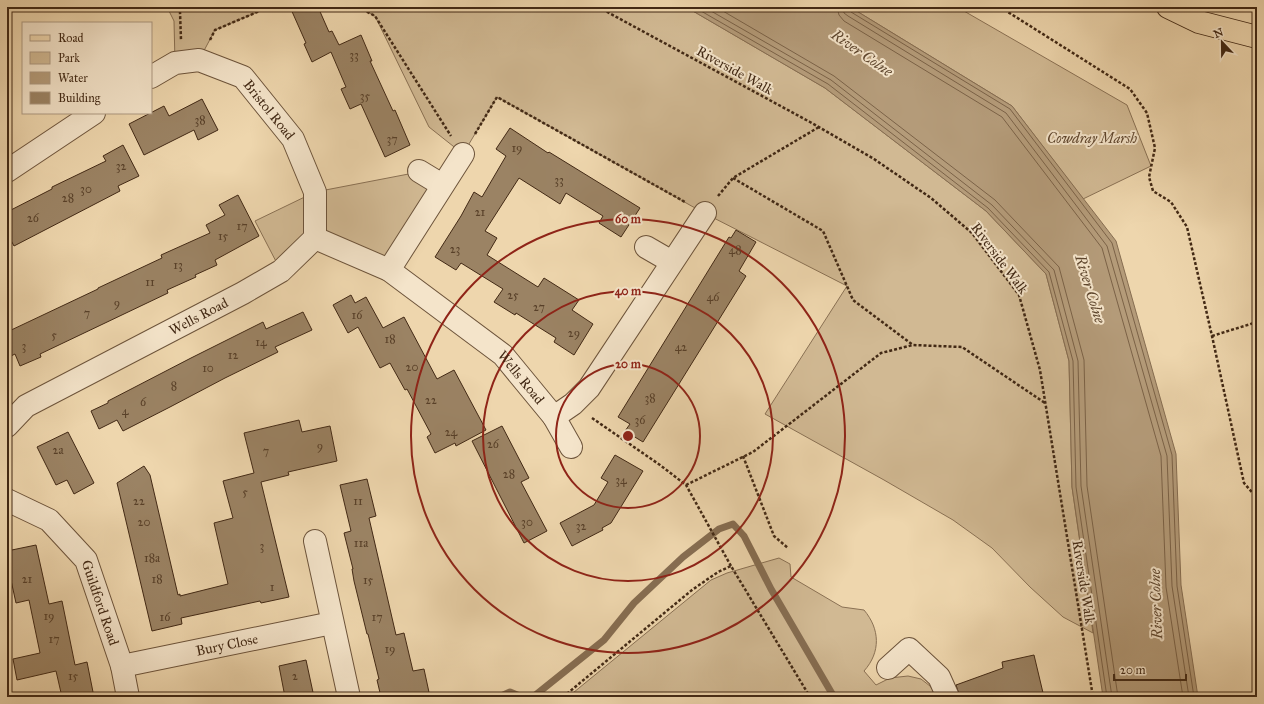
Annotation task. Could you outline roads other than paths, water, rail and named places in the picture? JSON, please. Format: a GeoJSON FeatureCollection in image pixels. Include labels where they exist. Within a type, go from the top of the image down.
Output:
{"type":"FeatureCollection","features":[{"type":"Feature","properties":{"kind":"main road"},"geometry":{"type":"LineString","coordinates":[[1168,7],[1199,22],[1257,37]]}},
{"type":"Feature","properties":{"kind":"street","name":"Bristol Road"},"geometry":{"type":"LineString","coordinates":[[152,76],[175,63],[191,61],[243,76],[293,139],[315,192],[315,238]]}},
{"type":"Feature","properties":{"kind":"street"},"geometry":{"type":"LineString","coordinates":[[7,171],[92,114]]}},
{"type":"Feature","properties":{"kind":"street"},"geometry":{"type":"LineString","coordinates":[[389,270],[463,154]]}},
{"type":"Feature","properties":{"kind":"street"},"geometry":{"type":"LineString","coordinates":[[419,172],[442,185]]}},
{"type":"Feature","properties":{"kind":"street","name":"Wells Road"},"geometry":{"type":"LineString","coordinates":[[554,417],[573,404],[589,388],[704,213]]}},
{"type":"Feature","properties":{"kind":"street","name":"Wells Road"},"geometry":{"type":"LineString","coordinates":[[7,426],[26,406],[243,293],[281,271],[315,238],[389,270],[503,355],[554,417],[571,447]]}},
{"type":"Feature","properties":{"kind":"street"},"geometry":{"type":"LineString","coordinates":[[646,247],[672,262]]}},
{"type":"Feature","properties":{"kind":"street","name":"Guildford Road"},"geometry":{"type":"LineString","coordinates":[[7,500],[49,520],[86,560],[122,666],[128,697]]}},
{"type":"Feature","properties":{"kind":"street"},"geometry":{"type":"LineString","coordinates":[[315,541],[349,697]]}},
{"type":"Feature","properties":{"kind":"street","name":"Bury Close"},"geometry":{"type":"LineString","coordinates":[[122,666],[332,623]]}},
{"type":"Feature","properties":{"kind":"street"},"geometry":{"type":"LineString","coordinates":[[888,668],[909,649],[939,678],[948,697]]}},
{"type":"Feature","properties":{"kind":"water","name":"River Colne"},"geometry":{"type":"Polygon","coordinates":[[[686,7],[850,7],[1012,106],[1116,241],[1176,454],[1181,585],[1198,697],[1103,697],[1072,487],[1069,361],[1046,274],[986,211],[825,88],[686,7]]]}},
{"type":"Feature","properties":{"kind":"waterway"},"geometry":{"type":"LineString","coordinates":[[531,697],[533,697],[604,640],[634,603],[683,557],[719,529],[733,524],[744,536],[771,589],[834,697]]}},
{"type":"Feature","properties":{"kind":"waterway"},"geometry":{"type":"LineString","coordinates":[[499,697],[510,692],[522,697]]}},
{"type":"Feature","properties":{"kind":"park label","name":"Cowdray Marsh"},"geometry":{"type":"Point","coordinates":[1092,138]}}]}
